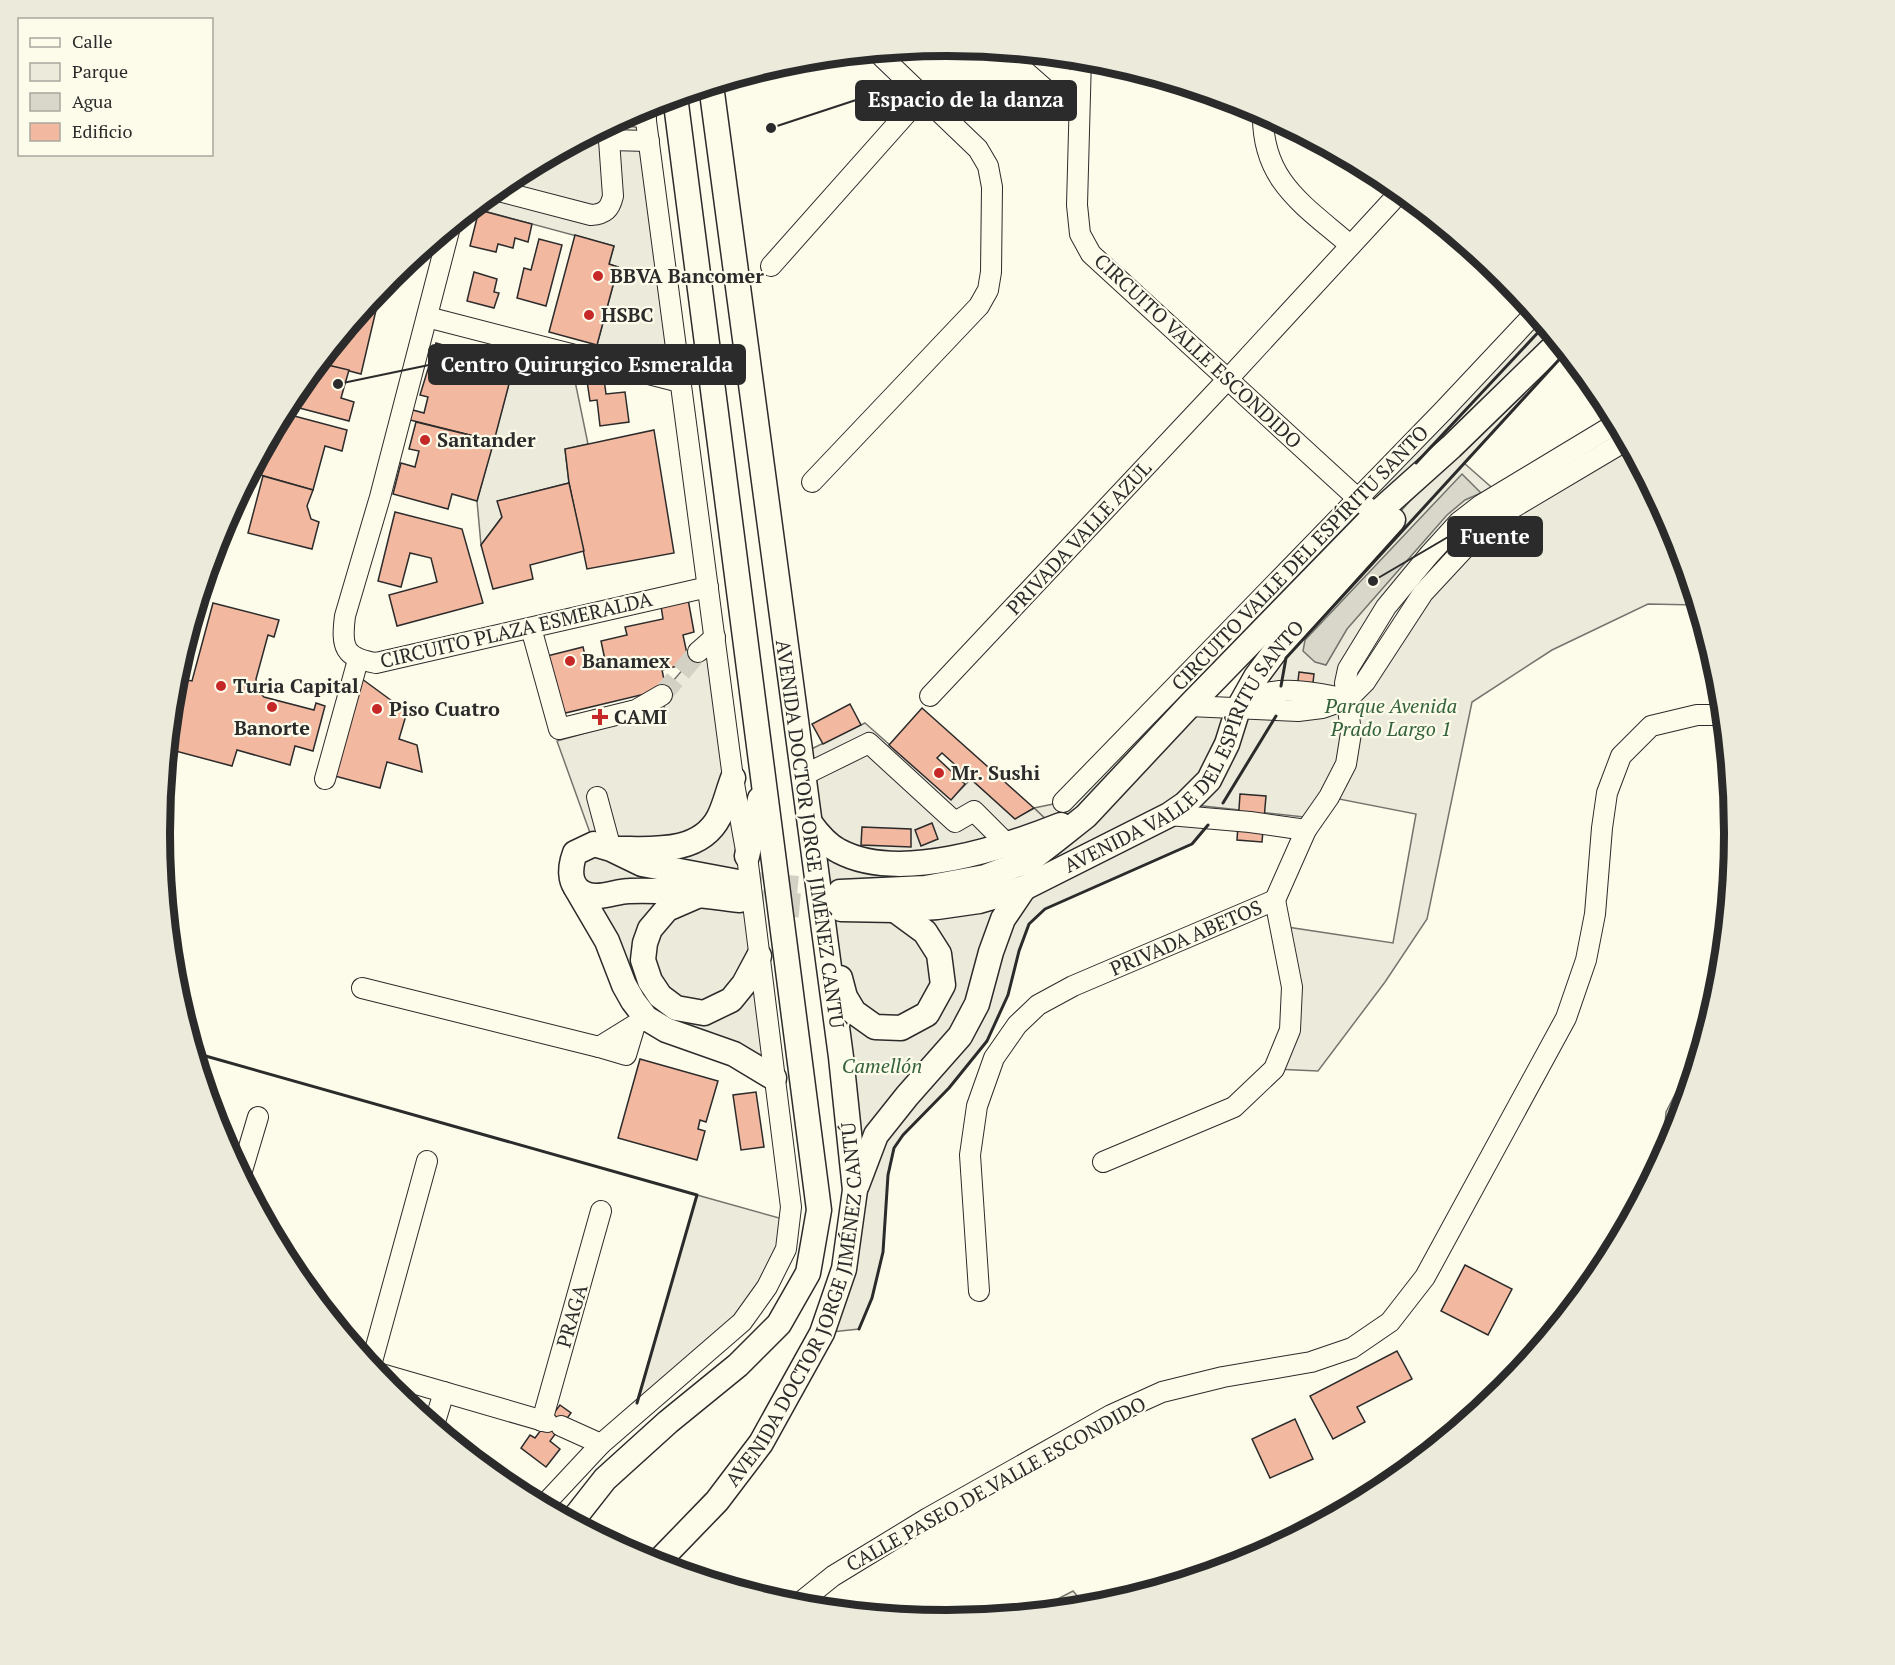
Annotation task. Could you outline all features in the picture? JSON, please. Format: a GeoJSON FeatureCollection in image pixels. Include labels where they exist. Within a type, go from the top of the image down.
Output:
{"type":"FeatureCollection","features":[{"type":"Feature","properties":{"kind":"main road","name":"AVENIDA DOCTOR JORGE JIMÉNEZ CANTÚ"},"geometry":{"type":"LineString","coordinates":[[664,1555],[717,1501],[761,1443],[822,1333],[844,1269],[855,1190],[841,1057],[712,93]]}},
{"type":"Feature","properties":{"kind":"main road","name":"AVENIDA DOCTOR JORGE JIMÉNEZ CANTÚ"},"geometry":{"type":"LineString","coordinates":[[577,1515],[604,1479],[668,1422],[738,1365],[779,1324],[808,1273],[819,1210],[676,105]]}},
{"type":"Feature","properties":{"kind":"main road","name":"AVENIDA VALLE DEL ESPÍRITU SANTO"},"geometry":{"type":"LineString","coordinates":[[1451,447],[1418,492],[1276,650],[1256,677],[1238,709],[1227,744],[1209,780],[1177,810],[1024,888],[979,901],[895,910],[840,901],[985,877],[1030,860],[1086,816],[1368,508],[1410,483],[1451,447],[1554,347]]}},
{"type":"Feature","properties":{"kind":"main road"},"geometry":{"type":"LineString","coordinates":[[610,849],[677,848],[699,839],[718,819],[733,778]]}},
{"type":"Feature","properties":{"kind":"main road"},"geometry":{"type":"LineString","coordinates":[[747,856],[764,783]]}},
{"type":"Feature","properties":{"kind":"main road"},"geometry":{"type":"LineString","coordinates":[[810,823],[822,838],[838,851],[856,858],[879,862],[932,861],[968,856],[1008,845],[1086,816]]}},
{"type":"Feature","properties":{"kind":"main road"},"geometry":{"type":"LineString","coordinates":[[576,888],[588,895],[600,896],[631,891],[699,895],[739,891],[642,864],[594,844],[575,853],[571,872],[576,888],[607,941],[641,1021],[734,1054],[774,1078]]}},
{"type":"Feature","properties":{"kind":"main road"},"geometry":{"type":"LineString","coordinates":[[855,1190],[876,1135],[960,1036],[977,1004],[1004,920],[1024,888]]}},
{"type":"Feature","properties":{"kind":"main road"},"geometry":{"type":"LineString","coordinates":[[699,895],[667,909],[650,929],[643,960],[650,981],[660,996],[676,1008],[704,1013],[731,1000],[744,984],[759,956]]}},
{"type":"Feature","properties":{"kind":"main road"},"geometry":{"type":"LineString","coordinates":[[824,930],[845,997],[854,1012],[875,1026],[901,1028],[927,1014],[943,985],[939,954],[925,932],[895,910]]}},
{"type":"Feature","properties":{"kind":"street"},"geometry":{"type":"LineString","coordinates":[[812,482],[979,306],[988,290],[992,272],[992,187],[988,166],[978,149],[883,58]]}},
{"type":"Feature","properties":{"kind":"street"},"geometry":{"type":"LineString","coordinates":[[1046,62],[1079,91]]}},
{"type":"Feature","properties":{"kind":"street","name":"CIRCUITO VALLE ESCONDIDO"},"geometry":{"type":"LineString","coordinates":[[1080,67],[1077,205],[1080,234],[1092,254],[1368,508]]}},
{"type":"Feature","properties":{"kind":"street"},"geometry":{"type":"LineString","coordinates":[[771,266],[922,96]]}},
{"type":"Feature","properties":{"kind":"street","name":"AVENIDA DOCTOR JORGE JIMÉNEZ CANTÚ"},"geometry":{"type":"LineString","coordinates":[[549,1499],[601,1444],[742,1322],[767,1287],[786,1250],[791,1207],[747,856],[733,778],[646,117]]}},
{"type":"Feature","properties":{"kind":"street"},"geometry":{"type":"LineString","coordinates":[[1264,124],[1266,152],[1275,173],[1290,193],[1350,245]]}},
{"type":"Feature","properties":{"kind":"street"},"geometry":{"type":"LineString","coordinates":[[610,133],[649,141]]}},
{"type":"Feature","properties":{"kind":"street"},"geometry":{"type":"LineString","coordinates":[[506,193],[591,215],[602,214],[610,207],[614,196],[608,134]]}},
{"type":"Feature","properties":{"kind":"street","name":"PRIVADA VALLE AZUL"},"geometry":{"type":"LineString","coordinates":[[930,696],[1395,197]]}},
{"type":"Feature","properties":{"kind":"street","name":"CIRCUITO PLAZA ESMERALDA"},"geometry":{"type":"LineString","coordinates":[[447,238],[380,497],[345,616],[343,633],[346,649],[358,660],[376,663],[708,587]]}},
{"type":"Feature","properties":{"kind":"street"},"geometry":{"type":"LineString","coordinates":[[427,317],[680,382]]}},
{"type":"Feature","properties":{"kind":"street","name":"CIRCUITO VALLE DEL ESPÍRITU SANTO"},"geometry":{"type":"LineString","coordinates":[[1063,802],[1368,508],[1530,318]]}},
{"type":"Feature","properties":{"kind":"street"},"geometry":{"type":"LineString","coordinates":[[1275,900],[1309,824],[1329,797],[1346,764],[1351,733],[1345,683],[1348,669],[1386,607],[1459,522],[1481,505],[1610,427]]}},
{"type":"Feature","properties":{"kind":"street"},"geometry":{"type":"LineString","coordinates":[[1348,699],[1365,682],[1423,593],[1489,522],[1620,445]]}},
{"type":"Feature","properties":{"kind":"street"},"geometry":{"type":"LineString","coordinates":[[531,628],[559,729],[636,710],[662,695]]}},
{"type":"Feature","properties":{"kind":"street"},"geometry":{"type":"LineString","coordinates":[[698,652],[715,637]]}},
{"type":"Feature","properties":{"kind":"street"},"geometry":{"type":"LineString","coordinates":[[325,779],[358,660]]}},
{"type":"Feature","properties":{"kind":"street"},"geometry":{"type":"LineString","coordinates":[[1189,706],[1238,709],[1260,695],[1280,692],[1322,693],[1348,699]]}},
{"type":"Feature","properties":{"kind":"street","name":"CALLE PASEO DE VALLE ESCONDIDO"},"geometry":{"type":"LineString","coordinates":[[807,1597],[833,1576],[919,1524],[1111,1415],[1162,1392],[1222,1377],[1311,1362],[1352,1348],[1390,1322],[1425,1277],[1566,1018],[1586,960],[1595,914],[1607,793],[1621,756],[1651,726],[1697,714],[1715,715]]}},
{"type":"Feature","properties":{"kind":"street"},"geometry":{"type":"LineString","coordinates":[[802,776],[869,743],[955,822],[974,811],[1008,845]]}},
{"type":"Feature","properties":{"kind":"street"},"geometry":{"type":"LineString","coordinates":[[597,796],[610,849]]}},
{"type":"Feature","properties":{"kind":"street"},"geometry":{"type":"LineString","coordinates":[[1177,810],[1250,822],[1309,824]]}},
{"type":"Feature","properties":{"kind":"street","name":"PRIVADA ABETOS"},"geometry":{"type":"LineString","coordinates":[[979,1291],[972,1199],[971,1145],[977,1106],[994,1058],[1017,1025],[1038,1005],[1073,986],[1275,900],[1292,987],[1290,1030],[1274,1069],[1234,1107],[1103,1162]]}},
{"type":"Feature","properties":{"kind":"street"},"geometry":{"type":"LineString","coordinates":[[362,988],[599,1047],[641,1021]]}},
{"type":"Feature","properties":{"kind":"street"},"geometry":{"type":"LineString","coordinates":[[245,1162],[258,1116]]}},
{"type":"Feature","properties":{"kind":"street"},"geometry":{"type":"LineString","coordinates":[[373,1356],[427,1161]]}},
{"type":"Feature","properties":{"kind":"street","name":"PRAGA"},"geometry":{"type":"LineString","coordinates":[[550,1423],[601,1211]]}},
{"type":"Feature","properties":{"kind":"street"},"geometry":{"type":"LineString","coordinates":[[394,1378],[550,1423],[601,1444]]}},
{"type":"Feature","properties":{"kind":"street"},"geometry":{"type":"LineString","coordinates":[[436,1418],[444,1392]]}},
{"type":"Feature","properties":{"kind":"green space"},"geometry":{"type":"Polygon","coordinates":[[[1530,318],[1562,356],[1464,463],[1499,494],[1481,505],[1346,669],[1348,699],[1469,542],[1620,444],[1665,535],[1690,605],[1648,604],[1552,650],[1472,702],[1427,919],[1385,982],[1318,1071],[1274,1069],[1290,1030],[1280,926],[1393,943],[1416,814],[1329,797],[1313,818],[1185,804],[1213,819],[1192,844],[1045,909],[1029,924],[1019,951],[1008,995],[987,1041],[949,1088],[903,1135],[894,1148],[888,1175],[883,1252],[872,1298],[859,1329],[822,1333],[855,1190],[824,930],[840,892],[816,870],[810,823],[1054,827],[1034,808],[1063,802],[1530,318]],[[1418,492],[1190,705],[1238,708],[1276,650],[1418,492]],[[1280,692],[1239,710],[1322,708],[1280,692]]]}},
{"type":"Feature","properties":{"kind":"green space"},"geometry":{"type":"Polygon","coordinates":[[[514,365],[575,381],[588,444],[565,449],[569,483],[498,501],[502,517],[481,545],[477,501],[514,365]]]}},
{"type":"Feature","properties":{"kind":"green space"},"geometry":{"type":"Polygon","coordinates":[[[733,778],[754,915],[774,1078],[646,1018],[572,862],[733,778]]]}},
{"type":"Feature","properties":{"kind":"green space"},"geometry":{"type":"Polygon","coordinates":[[[1686,1074],[1664,1131],[1666,1112],[1686,1074]]]}},
{"type":"Feature","properties":{"kind":"green space"},"geometry":{"type":"Polygon","coordinates":[[[1073,1591],[1079,1598],[1051,1603],[1073,1591]]]}},
{"type":"Feature","properties":{"kind":"shaded area"},"geometry":{"type":"Polygon","coordinates":[[[645,117],[678,366],[597,345],[618,267],[609,264],[614,246],[482,210],[559,160],[645,117]]]}},
{"type":"Feature","properties":{"kind":"shaded area"},"geometry":{"type":"Polygon","coordinates":[[[698,652],[717,652],[733,778],[699,839],[594,844],[557,741],[664,711],[666,689],[698,652]]]}},
{"type":"Feature","properties":{"kind":"shaded area"},"geometry":{"type":"Polygon","coordinates":[[[865,723],[951,799],[971,779],[1015,818],[1034,808],[1055,828],[879,862],[810,823],[799,755],[865,723]]]}},
{"type":"Feature","properties":{"kind":"shaded area"},"geometry":{"type":"Polygon","coordinates":[[[697,1195],[790,1221],[768,1285],[633,1416],[697,1195]]]}},
{"type":"Feature","properties":{"kind":"water"},"geometry":{"type":"Polygon","coordinates":[[[1462,474],[1481,493],[1465,500],[1447,515],[1347,629],[1326,665],[1315,662],[1303,651],[1305,640],[1462,474]]]}},
{"type":"Feature","properties":{"kind":"building"},"geometry":{"type":"Polygon","coordinates":[[[481,211],[532,224],[528,242],[515,238],[513,248],[498,244],[496,252],[470,246],[478,213],[481,211]]]}},
{"type":"Feature","properties":{"kind":"building"},"geometry":{"type":"Polygon","coordinates":[[[575,235],[614,246],[609,264],[618,267],[597,345],[549,332],[575,235]]]}},
{"type":"Feature","properties":{"kind":"building"},"geometry":{"type":"Polygon","coordinates":[[[539,239],[562,245],[546,306],[517,298],[524,268],[531,270],[539,239]]]}},
{"type":"Feature","properties":{"kind":"building"},"geometry":{"type":"Polygon","coordinates":[[[474,272],[497,279],[494,292],[499,293],[494,308],[467,301],[474,272]]]}},
{"type":"Feature","properties":{"kind":"building"},"geometry":{"type":"Polygon","coordinates":[[[377,306],[361,374],[327,365],[377,306]]]}},
{"type":"Feature","properties":{"kind":"building"},"geometry":{"type":"Polygon","coordinates":[[[436,343],[514,365],[494,441],[406,419],[409,409],[424,413],[428,397],[420,395],[436,343]]]}},
{"type":"Feature","properties":{"kind":"building"},"geometry":{"type":"Polygon","coordinates":[[[327,365],[349,370],[341,398],[354,402],[349,421],[297,407],[327,365]]]}},
{"type":"Feature","properties":{"kind":"building"},"geometry":{"type":"Polygon","coordinates":[[[604,379],[606,394],[625,392],[629,422],[600,426],[597,400],[590,401],[587,381],[604,379]]]}},
{"type":"Feature","properties":{"kind":"building"},"geometry":{"type":"Polygon","coordinates":[[[292,415],[347,430],[342,451],[325,446],[313,490],[259,474],[292,415]]]}},
{"type":"Feature","properties":{"kind":"building"},"geometry":{"type":"Polygon","coordinates":[[[416,422],[494,441],[477,501],[452,494],[448,509],[393,494],[401,463],[415,467],[419,451],[409,449],[416,422]]]}},
{"type":"Feature","properties":{"kind":"building"},"geometry":{"type":"Polygon","coordinates":[[[654,430],[674,553],[587,569],[569,483],[565,449],[654,430]]]}},
{"type":"Feature","properties":{"kind":"building"},"geometry":{"type":"Polygon","coordinates":[[[263,476],[313,490],[307,506],[311,519],[319,522],[312,549],[248,533],[263,476]]]}},
{"type":"Feature","properties":{"kind":"building"},"geometry":{"type":"Polygon","coordinates":[[[569,483],[584,551],[530,565],[533,579],[493,589],[481,545],[502,517],[497,501],[569,483]]]}},
{"type":"Feature","properties":{"kind":"building"},"geometry":{"type":"Polygon","coordinates":[[[395,512],[462,529],[483,603],[397,626],[389,595],[437,582],[431,558],[410,553],[401,587],[378,581],[395,512]]]}},
{"type":"Feature","properties":{"kind":"building"},"geometry":{"type":"Polygon","coordinates":[[[688,599],[694,632],[683,635],[689,663],[662,670],[666,689],[557,715],[543,657],[583,647],[587,664],[605,660],[601,641],[627,635],[625,627],[663,619],[661,606],[688,599]]]}},
{"type":"Feature","properties":{"kind":"building","name":"Turia Capital"},"geometry":{"type":"Polygon","coordinates":[[[213,603],[279,620],[274,637],[268,635],[256,679],[258,691],[264,697],[314,710],[316,703],[325,706],[313,751],[295,746],[290,765],[237,750],[232,766],[175,751],[183,696],[187,680],[192,681],[213,603]]]}},
{"type":"Feature","properties":{"kind":"building"},"geometry":{"type":"Polygon","coordinates":[[[1299,672],[1314,674],[1309,717],[1294,716],[1299,672]]]}},
{"type":"Feature","properties":{"kind":"building"},"geometry":{"type":"Polygon","coordinates":[[[358,676],[407,712],[399,739],[417,745],[422,772],[387,762],[380,788],[331,775],[358,676]]]}},
{"type":"Feature","properties":{"kind":"building"},"geometry":{"type":"Polygon","coordinates":[[[850,704],[861,725],[823,744],[812,724],[850,704]]]}},
{"type":"Feature","properties":{"kind":"building"},"geometry":{"type":"Polygon","coordinates":[[[922,708],[1034,808],[1015,819],[942,753],[937,758],[965,784],[951,800],[889,745],[922,708]]]}},
{"type":"Feature","properties":{"kind":"building"},"geometry":{"type":"Polygon","coordinates":[[[1240,794],[1266,796],[1262,842],[1237,840],[1240,794]]]}},
{"type":"Feature","properties":{"kind":"building"},"geometry":{"type":"Polygon","coordinates":[[[932,823],[938,839],[921,846],[915,830],[932,823]]]}},
{"type":"Feature","properties":{"kind":"building"},"geometry":{"type":"Polygon","coordinates":[[[862,827],[911,829],[911,847],[861,845],[862,827]]]}},
{"type":"Feature","properties":{"kind":"building"},"geometry":{"type":"Polygon","coordinates":[[[640,1059],[718,1081],[706,1122],[700,1120],[698,1129],[705,1131],[697,1160],[618,1138],[640,1059]]]}},
{"type":"Feature","properties":{"kind":"building"},"geometry":{"type":"Polygon","coordinates":[[[756,1092],[764,1147],[741,1150],[733,1095],[756,1092]]]}},
{"type":"Feature","properties":{"kind":"building"},"geometry":{"type":"Polygon","coordinates":[[[1465,1265],[1512,1289],[1488,1335],[1441,1311],[1465,1265]]]}},
{"type":"Feature","properties":{"kind":"building"},"geometry":{"type":"Polygon","coordinates":[[[1397,1351],[1412,1379],[1357,1407],[1365,1422],[1333,1439],[1310,1396],[1397,1351]]]}},
{"type":"Feature","properties":{"kind":"building"},"geometry":{"type":"Polygon","coordinates":[[[560,1405],[571,1413],[550,1441],[560,1449],[546,1467],[521,1448],[530,1435],[535,1438],[560,1405]]]}},
{"type":"Feature","properties":{"kind":"building"},"geometry":{"type":"Polygon","coordinates":[[[1295,1419],[1313,1459],[1270,1478],[1252,1439],[1295,1419]]]}},
{"type":"Feature","properties":{"kind":"tunnel"},"geometry":{"type":"LineString","coordinates":[[662,695],[698,652]]}},
{"type":"Feature","properties":{"kind":"tunnel"},"geometry":{"type":"LineString","coordinates":[[738,882],[837,892]]}},
{"type":"Feature","properties":{"kind":"tunnel"},"geometry":{"type":"LineString","coordinates":[[740,900],[839,909]]}},
{"type":"Feature","properties":{"kind":"wall"},"geometry":{"type":"LineString","coordinates":[[1416,463],[1540,330]]}},
{"type":"Feature","properties":{"kind":"wall"},"geometry":{"type":"LineString","coordinates":[[1281,686],[1286,658],[1562,357]]}},
{"type":"Feature","properties":{"kind":"wall"},"geometry":{"type":"LineString","coordinates":[[1223,803],[1276,716]]}},
{"type":"Feature","properties":{"kind":"wall"},"geometry":{"type":"LineString","coordinates":[[859,1329],[872,1298],[883,1252],[888,1175],[894,1148],[903,1135],[949,1088],[987,1041],[1008,995],[1019,951],[1029,924],[1045,909],[1192,844],[1208,825]]}},
{"type":"Feature","properties":{"kind":"wall"},"geometry":{"type":"LineString","coordinates":[[204,1055],[697,1195],[637,1403]]}},
{"type":"Feature","properties":{"kind":"place","name":"Espacio de la danza"},"geometry":{"type":"Point","coordinates":[771,128]}},
{"type":"Feature","properties":{"kind":"place","name":"BBVA Bancomer"},"geometry":{"type":"Point","coordinates":[598,276]}},
{"type":"Feature","properties":{"kind":"place","name":"HSBC"},"geometry":{"type":"Point","coordinates":[589,315]}},
{"type":"Feature","properties":{"kind":"place","name":"Centro Quirurgico Esmeralda"},"geometry":{"type":"Point","coordinates":[338,384]}},
{"type":"Feature","properties":{"kind":"place","name":"Santander"},"geometry":{"type":"Point","coordinates":[425,440]}},
{"type":"Feature","properties":{"kind":"place","name":"Fuente"},"geometry":{"type":"Point","coordinates":[1373,581]}},
{"type":"Feature","properties":{"kind":"place","name":"Banamex"},"geometry":{"type":"Point","coordinates":[570,661]}},
{"type":"Feature","properties":{"kind":"place","name":"Turia Capital"},"geometry":{"type":"Point","coordinates":[221,686]}},
{"type":"Feature","properties":{"kind":"place","name":"Banorte"},"geometry":{"type":"Point","coordinates":[272,707]}},
{"type":"Feature","properties":{"kind":"place","name":"Piso Cuatro"},"geometry":{"type":"Point","coordinates":[377,709]}},
{"type":"Feature","properties":{"kind":"place","name":"CAMI"},"geometry":{"type":"Point","coordinates":[600,717]}},
{"type":"Feature","properties":{"kind":"place","name":"Mr. Sushi"},"geometry":{"type":"Point","coordinates":[939,773]}},
{"type":"Feature","properties":{"kind":"park label","name":"Parque Avenida Prado Largo 1"},"geometry":{"type":"Point","coordinates":[1391,718]}},
{"type":"Feature","properties":{"kind":"park label","name":"Camellón"},"geometry":{"type":"Point","coordinates":[882,1066]}}]}
